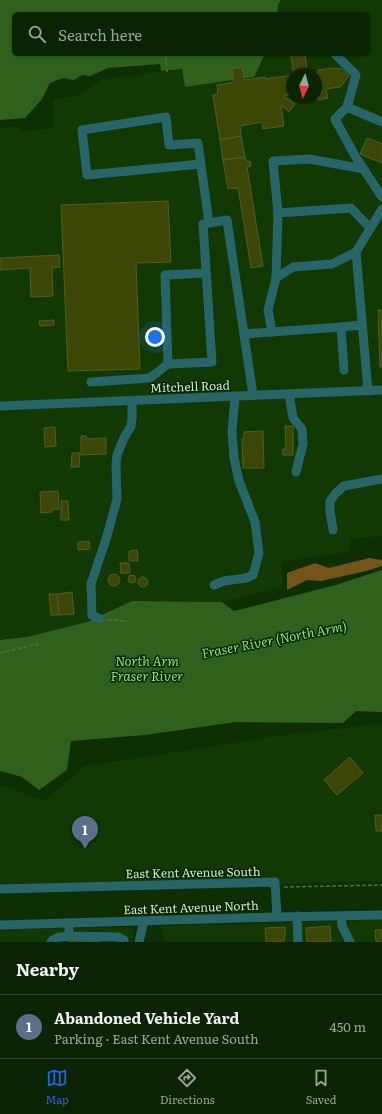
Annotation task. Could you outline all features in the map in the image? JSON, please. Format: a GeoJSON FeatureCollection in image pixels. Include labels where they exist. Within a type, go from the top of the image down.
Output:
{"type":"FeatureCollection","features":[{"type":"Feature","properties":{"kind":"street"},"geometry":{"type":"LineString","coordinates":[[337,56],[356,75],[347,107],[335,119],[355,156],[382,197]]}},
{"type":"Feature","properties":{"kind":"street"},"geometry":{"type":"LineString","coordinates":[[347,107],[382,122]]}},
{"type":"Feature","properties":{"kind":"street"},"geometry":{"type":"LineString","coordinates":[[201,164],[87,175],[82,130],[166,117],[169,144],[198,143],[201,164],[209,222]]}},
{"type":"Feature","properties":{"kind":"street"},"geometry":{"type":"LineString","coordinates":[[272,332],[268,310],[276,278],[278,213],[273,161],[309,159],[364,169]]}},
{"type":"Feature","properties":{"kind":"street"},"geometry":{"type":"LineString","coordinates":[[278,213],[351,208],[370,228]]}},
{"type":"Feature","properties":{"kind":"street"},"geometry":{"type":"LineString","coordinates":[[276,278],[293,267],[332,264],[356,252],[382,209]]}},
{"type":"Feature","properties":{"kind":"street"},"geometry":{"type":"LineString","coordinates":[[91,382],[150,378],[168,364],[212,362],[203,224],[227,220],[252,396]]}},
{"type":"Feature","properties":{"kind":"street"},"geometry":{"type":"LineString","coordinates":[[356,252],[368,391]]}},
{"type":"Feature","properties":{"kind":"street"},"geometry":{"type":"LineString","coordinates":[[168,364],[165,276],[206,273]]}},
{"type":"Feature","properties":{"kind":"street"},"geometry":{"type":"LineString","coordinates":[[244,334],[362,325]]}},
{"type":"Feature","properties":{"kind":"street"},"geometry":{"type":"LineString","coordinates":[[341,327],[344,370]]}},
{"type":"Feature","properties":{"kind":"street","name":"Mitchell Road"},"geometry":{"type":"LineString","coordinates":[[0,406],[382,390]]}},
{"type":"Feature","properties":{"kind":"street"},"geometry":{"type":"LineString","coordinates":[[289,394],[293,418],[302,429],[303,444],[296,472]]}},
{"type":"Feature","properties":{"kind":"street"},"geometry":{"type":"LineString","coordinates":[[214,585],[224,581],[246,578],[253,575],[259,553],[255,522],[239,481],[234,458],[232,432],[235,396]]}},
{"type":"Feature","properties":{"kind":"street"},"geometry":{"type":"LineString","coordinates":[[100,619],[92,615],[91,584],[107,536],[116,499],[117,455],[131,426],[132,401]]}},
{"type":"Feature","properties":{"kind":"street"},"geometry":{"type":"LineString","coordinates":[[333,530],[330,501],[336,493],[344,486],[382,479]]}},
{"type":"Feature","properties":{"kind":"street"},"geometry":{"type":"LineString","coordinates":[[275,885],[277,917]]}},
{"type":"Feature","properties":{"kind":"street","name":"East Kent Avenue South"},"geometry":{"type":"LineString","coordinates":[[0,889],[275,885]]}},
{"type":"Feature","properties":{"kind":"street","name":"East Kent Avenue North"},"geometry":{"type":"LineString","coordinates":[[0,925],[297,916],[382,915]]}},
{"type":"Feature","properties":{"kind":"street"},"geometry":{"type":"LineString","coordinates":[[297,916],[298,942]]}},
{"type":"Feature","properties":{"kind":"street"},"geometry":{"type":"LineString","coordinates":[[341,916],[342,926],[350,942]]}},
{"type":"Feature","properties":{"kind":"street"},"geometry":{"type":"LineString","coordinates":[[139,942],[144,921]]}},
{"type":"Feature","properties":{"kind":"street"},"geometry":{"type":"LineString","coordinates":[[69,923],[69,936]]}},
{"type":"Feature","properties":{"kind":"street"},"geometry":{"type":"LineString","coordinates":[[51,942],[58,937],[69,936],[118,936],[126,941]]}},
{"type":"Feature","properties":{"kind":"path"},"geometry":{"type":"LineString","coordinates":[[166,56],[167,72]]}},
{"type":"Feature","properties":{"kind":"path"},"geometry":{"type":"LineString","coordinates":[[100,619],[127,621]]}},
{"type":"Feature","properties":{"kind":"path"},"geometry":{"type":"LineString","coordinates":[[0,653],[42,644]]}},
{"type":"Feature","properties":{"kind":"path","name":"East Kent Avenue South"},"geometry":{"type":"LineString","coordinates":[[275,885],[382,885]]}},
{"type":"Feature","properties":{"kind":"shaded area"},"geometry":{"type":"Polygon","coordinates":[[[281,0],[382,0],[382,536],[351,539],[349,552],[282,562],[283,587],[222,602],[132,601],[87,622],[26,637],[0,640],[0,129],[16,126],[23,131],[54,128],[53,99],[76,96],[101,80],[182,69],[185,87],[254,77],[264,56],[370,56],[370,12],[277,12],[278,5],[281,0]]]}},
{"type":"Feature","properties":{"kind":"shaded area"},"geometry":{"type":"Polygon","coordinates":[[[369,558],[382,560],[382,566],[321,581],[307,580],[287,590],[287,573],[315,563],[329,568],[369,558]]]}},
{"type":"Feature","properties":{"kind":"shaded area"},"geometry":{"type":"Polygon","coordinates":[[[382,724],[382,881],[0,888],[0,785],[44,801],[85,766],[291,734],[382,724]]]}},
{"type":"Feature","properties":{"kind":"shaded area"},"geometry":{"type":"Polygon","coordinates":[[[382,920],[382,942],[165,942],[161,926],[382,920]]]}},
{"type":"Feature","properties":{"kind":"shaded area"},"geometry":{"type":"Polygon","coordinates":[[[128,927],[133,929],[135,933],[133,942],[0,942],[0,929],[128,927]]]}},
{"type":"Feature","properties":{"kind":"water"},"geometry":{"type":"Polygon","coordinates":[[[0,0],[281,0],[278,5],[277,12],[12,12],[12,56],[264,56],[254,77],[185,87],[182,69],[161,71],[160,64],[108,68],[90,76],[82,75],[74,80],[63,78],[50,83],[42,99],[25,118],[0,120],[0,0]]]}},
{"type":"Feature","properties":{"kind":"water","name":"North Arm Fraser River"},"geometry":{"type":"Polygon","coordinates":[[[382,570],[382,712],[356,711],[343,723],[236,722],[145,735],[71,741],[67,770],[39,790],[22,777],[0,771],[0,640],[26,637],[87,622],[132,601],[222,602],[234,611],[336,585],[382,570]]]}},
{"type":"Feature","properties":{"kind":"building"},"geometry":{"type":"Polygon","coordinates":[[[291,56],[305,56],[307,68],[293,68],[291,56]]]}},
{"type":"Feature","properties":{"kind":"building"},"geometry":{"type":"Polygon","coordinates":[[[242,67],[244,80],[286,76],[286,96],[284,96],[286,97],[286,104],[295,104],[289,112],[281,105],[284,126],[263,129],[262,122],[240,126],[241,136],[220,140],[213,95],[218,94],[217,85],[234,82],[232,69],[242,67]]]}},
{"type":"Feature","properties":{"kind":"building"},"geometry":{"type":"Polygon","coordinates":[[[342,69],[349,76],[340,87],[326,89],[328,98],[322,99],[322,70],[342,69]]]}},
{"type":"Feature","properties":{"kind":"building"},"geometry":{"type":"Polygon","coordinates":[[[241,136],[245,157],[223,160],[220,140],[241,136]]]}},
{"type":"Feature","properties":{"kind":"building"},"geometry":{"type":"Polygon","coordinates":[[[367,138],[382,144],[382,163],[360,154],[367,138]]]}},
{"type":"Feature","properties":{"kind":"building"},"geometry":{"type":"Polygon","coordinates":[[[245,157],[246,161],[250,161],[251,166],[247,167],[263,266],[251,268],[238,188],[228,189],[223,160],[245,157]]]}},
{"type":"Feature","properties":{"kind":"building"},"geometry":{"type":"Polygon","coordinates":[[[168,201],[171,262],[136,263],[140,369],[68,371],[61,205],[168,201]]]}},
{"type":"Feature","properties":{"kind":"building"},"geometry":{"type":"Polygon","coordinates":[[[59,255],[60,267],[52,268],[53,296],[31,297],[30,268],[0,270],[0,258],[59,255]]]}},
{"type":"Feature","properties":{"kind":"building"},"geometry":{"type":"Polygon","coordinates":[[[378,310],[382,310],[382,367],[380,367],[378,310]]]}},
{"type":"Feature","properties":{"kind":"building"},"geometry":{"type":"Polygon","coordinates":[[[54,320],[54,325],[40,326],[39,321],[54,320]]]}},
{"type":"Feature","properties":{"kind":"building"},"geometry":{"type":"Polygon","coordinates":[[[285,426],[293,426],[293,455],[283,455],[283,449],[286,449],[285,426]]]}},
{"type":"Feature","properties":{"kind":"building"},"geometry":{"type":"Polygon","coordinates":[[[55,427],[56,446],[45,447],[44,428],[55,427]]]}},
{"type":"Feature","properties":{"kind":"building"},"geometry":{"type":"Polygon","coordinates":[[[263,431],[264,468],[243,468],[242,439],[244,439],[244,432],[263,431]]]}},
{"type":"Feature","properties":{"kind":"building"},"geometry":{"type":"Polygon","coordinates":[[[81,436],[86,436],[87,439],[106,438],[106,454],[81,455],[81,436]]]}},
{"type":"Feature","properties":{"kind":"building"},"geometry":{"type":"Polygon","coordinates":[[[72,453],[80,453],[79,467],[71,467],[72,453]]]}},
{"type":"Feature","properties":{"kind":"building"},"geometry":{"type":"Polygon","coordinates":[[[58,491],[59,509],[52,509],[52,512],[41,513],[40,492],[58,491]]]}},
{"type":"Feature","properties":{"kind":"building"},"geometry":{"type":"Polygon","coordinates":[[[61,501],[68,501],[69,520],[61,520],[61,501]]]}},
{"type":"Feature","properties":{"kind":"building"},"geometry":{"type":"Polygon","coordinates":[[[89,541],[90,549],[78,550],[78,542],[89,541]]]}},
{"type":"Feature","properties":{"kind":"building"},"geometry":{"type":"Polygon","coordinates":[[[137,550],[138,561],[129,561],[129,551],[137,550]]]}},
{"type":"Feature","properties":{"kind":"building"},"geometry":{"type":"Polygon","coordinates":[[[120,563],[129,563],[130,573],[121,573],[120,563]]]}},
{"type":"Feature","properties":{"kind":"building"},"geometry":{"type":"Polygon","coordinates":[[[114,574],[118,576],[120,580],[118,584],[114,586],[110,584],[108,580],[110,576],[114,574]]]}},
{"type":"Feature","properties":{"kind":"building"},"geometry":{"type":"Polygon","coordinates":[[[132,575],[135,576],[135,582],[132,583],[129,582],[128,579],[129,576],[132,575]]]}},
{"type":"Feature","properties":{"kind":"building"},"geometry":{"type":"Polygon","coordinates":[[[141,577],[145,577],[147,578],[147,586],[141,587],[138,584],[138,580],[141,577]]]}},
{"type":"Feature","properties":{"kind":"building"},"geometry":{"type":"Polygon","coordinates":[[[72,592],[74,614],[59,615],[57,594],[72,592]]]}},
{"type":"Feature","properties":{"kind":"building"},"geometry":{"type":"Polygon","coordinates":[[[49,594],[57,594],[59,615],[51,615],[49,594]]]}},
{"type":"Feature","properties":{"kind":"building"},"geometry":{"type":"Polygon","coordinates":[[[350,757],[363,773],[337,795],[324,780],[350,757]]]}},
{"type":"Feature","properties":{"kind":"building"},"geometry":{"type":"Polygon","coordinates":[[[375,815],[382,815],[382,831],[376,831],[375,815]]]}},
{"type":"Feature","properties":{"kind":"building"},"geometry":{"type":"Polygon","coordinates":[[[330,926],[331,942],[307,942],[306,928],[330,926]]]}},
{"type":"Feature","properties":{"kind":"building"},"geometry":{"type":"Polygon","coordinates":[[[285,927],[284,942],[266,942],[265,928],[285,927]]]}},
{"type":"Feature","properties":{"kind":"building"},"geometry":{"type":"Polygon","coordinates":[[[375,930],[382,930],[382,942],[376,942],[375,930]]]}},
{"type":"Feature","properties":{"kind":"building"},"geometry":{"type":"Polygon","coordinates":[[[68,940],[102,942],[68,942],[68,940]]]}},
{"type":"Feature","properties":{"kind":"place","name":"Abandoned Vehicle Yard"},"geometry":{"type":"Point","coordinates":[85,849]}},
{"type":"Feature","properties":{"kind":"water label","name":"Fraser River (North Arm)"},"geometry":{"type":"Point","coordinates":[274,639]}}]}
